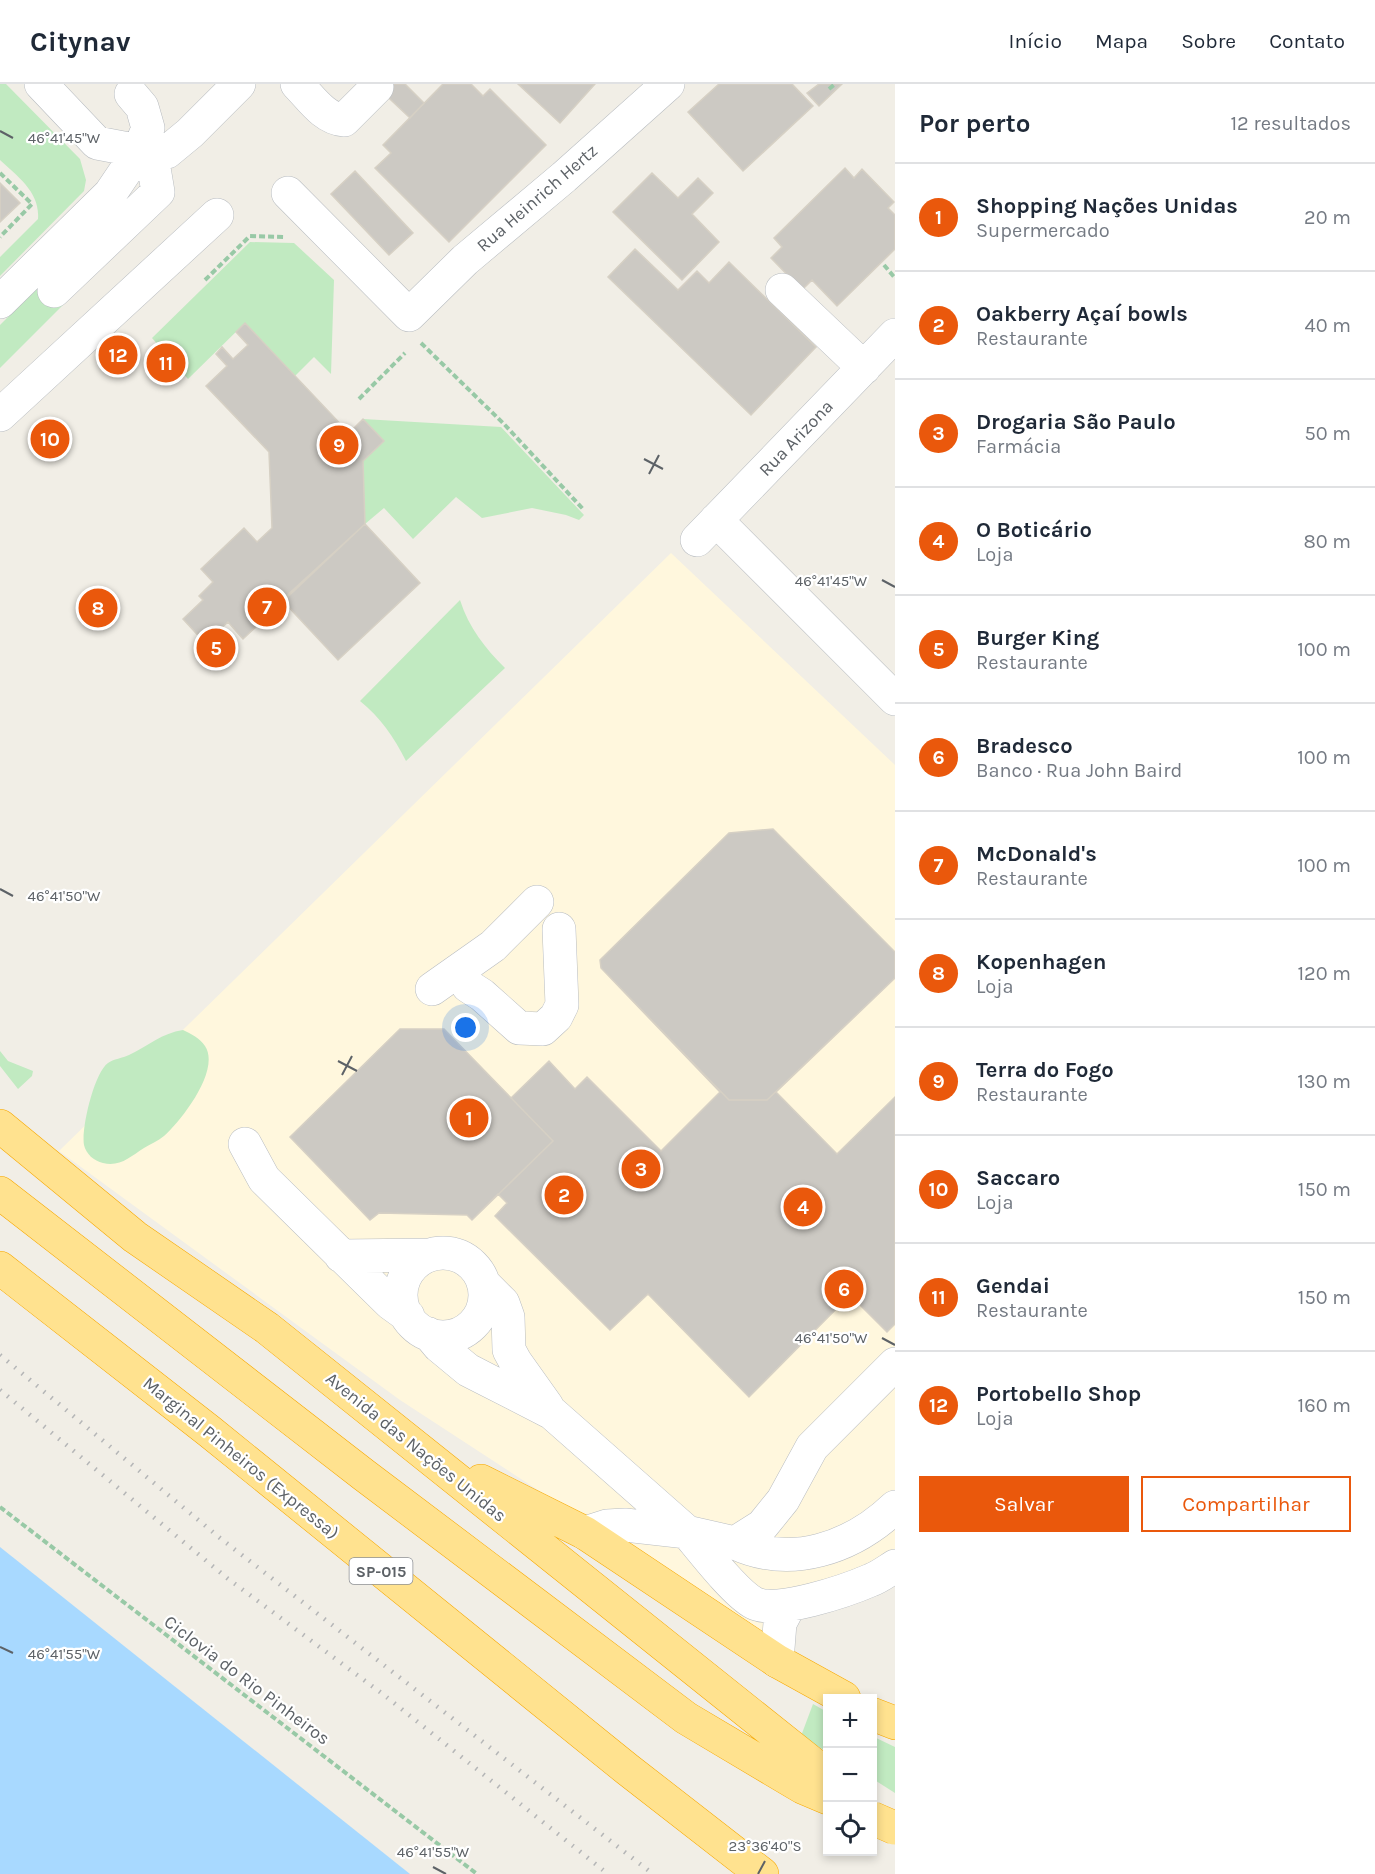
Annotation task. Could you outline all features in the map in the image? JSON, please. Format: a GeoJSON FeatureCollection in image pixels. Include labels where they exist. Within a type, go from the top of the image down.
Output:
{"type":"FeatureCollection","features":[{"type":"Feature","properties":{"kind":"highway","name":"Avenida das Nações Unidas"},"geometry":{"type":"LineString","coordinates":[[0,1126],[135,1237],[267,1328],[823,1772]]}},
{"type":"Feature","properties":{"kind":"highway"},"geometry":{"type":"LineString","coordinates":[[0,1193],[364,1475],[686,1718],[802,1787],[823,1796]]}},
{"type":"Feature","properties":{"kind":"highway","name":"Marginal Pinheiros (Expressa)"},"geometry":{"type":"LineString","coordinates":[[0,1268],[209,1431],[627,1769],[762,1874]]}},
{"type":"Feature","properties":{"kind":"highway"},"geometry":{"type":"LineString","coordinates":[[423,1452],[585,1533],[777,1661],[837,1694]]}},
{"type":"Feature","properties":{"kind":"highway"},"geometry":{"type":"LineString","coordinates":[[877,1716],[895,1723]]}},
{"type":"Feature","properties":{"kind":"highway"},"geometry":{"type":"LineString","coordinates":[[877,1815],[895,1829]]}},
{"type":"Feature","properties":{"kind":"highway"},"geometry":{"type":"LineString","coordinates":[[877,1820],[895,1829]]}},
{"type":"Feature","properties":{"kind":"street"},"geometry":{"type":"LineString","coordinates":[[41,84],[97,143],[139,151],[167,152],[190,133],[239,84]]}},
{"type":"Feature","properties":{"kind":"street"},"geometry":{"type":"LineString","coordinates":[[297,84],[327,114],[334,119],[344,120],[377,87]]}},
{"type":"Feature","properties":{"kind":"street","name":"Rua Heinrich Hertz"},"geometry":{"type":"LineString","coordinates":[[288,193],[409,315],[465,260],[564,177],[668,84]]}},
{"type":"Feature","properties":{"kind":"street"},"geometry":{"type":"LineString","coordinates":[[0,302],[110,194],[139,151],[148,128],[142,107],[131,94]]}},
{"type":"Feature","properties":{"kind":"street"},"geometry":{"type":"LineString","coordinates":[[54,291],[158,192],[154,168],[139,151]]}},
{"type":"Feature","properties":{"kind":"street"},"geometry":{"type":"LineString","coordinates":[[0,415],[217,215]]}},
{"type":"Feature","properties":{"kind":"street"},"geometry":{"type":"LineString","coordinates":[[782,290],[864,368]]}},
{"type":"Feature","properties":{"kind":"street","name":"Rua Arizona"},"geometry":{"type":"LineString","coordinates":[[895,335],[707,530],[895,699]]}},
{"type":"Feature","properties":{"kind":"street"},"geometry":{"type":"LineString","coordinates":[[432,989],[493,946],[537,902]]}},
{"type":"Feature","properties":{"kind":"street"},"geometry":{"type":"LineString","coordinates":[[468,986],[482,995],[519,1028],[543,1029],[556,1017],[562,1005],[559,929]]}},
{"type":"Feature","properties":{"kind":"street"},"geometry":{"type":"LineString","coordinates":[[245,1144],[264,1179],[390,1303],[418,1325],[448,1336],[468,1328],[482,1310],[485,1297],[483,1283]]}},
{"type":"Feature","properties":{"kind":"street"},"geometry":{"type":"LineString","coordinates":[[341,1256],[443,1253],[457,1255],[468,1261],[477,1271],[483,1283],[503,1303],[508,1317],[509,1350],[552,1413],[687,1532],[727,1578],[754,1604],[768,1607],[789,1606],[871,1580],[895,1566]]}},
{"type":"Feature","properties":{"kind":"street"},"geometry":{"type":"LineString","coordinates":[[430,1255],[414,1265],[403,1282],[401,1295],[404,1309],[439,1346],[468,1370],[552,1413]]}},
{"type":"Feature","properties":{"kind":"street"},"geometry":{"type":"LineString","coordinates":[[735,1543],[762,1526],[783,1500],[812,1447],[895,1364]]}},
{"type":"Feature","properties":{"kind":"street"},"geometry":{"type":"LineString","coordinates":[[585,1533],[607,1526],[625,1525],[687,1532],[735,1543],[753,1551],[791,1555],[825,1549],[850,1540],[880,1522],[895,1507]]}},
{"type":"Feature","properties":{"kind":"street"},"geometry":{"type":"LineString","coordinates":[[777,1661],[780,1623],[789,1606]]}},
{"type":"Feature","properties":{"kind":"path"},"geometry":{"type":"LineString","coordinates":[[829,89],[835,84]]}},
{"type":"Feature","properties":{"kind":"path"},"geometry":{"type":"LineString","coordinates":[[0,173],[32,204],[0,237]]}},
{"type":"Feature","properties":{"kind":"path"},"geometry":{"type":"LineString","coordinates":[[205,280],[250,236],[289,237]]}},
{"type":"Feature","properties":{"kind":"path"},"geometry":{"type":"LineString","coordinates":[[884,266],[895,278]]}},
{"type":"Feature","properties":{"kind":"path"},"geometry":{"type":"LineString","coordinates":[[359,399],[405,353]]}},
{"type":"Feature","properties":{"kind":"path"},"geometry":{"type":"LineString","coordinates":[[438,359],[504,424],[583,509]]}},
{"type":"Feature","properties":{"kind":"path","name":"Ciclovia do Rio Pinheiros"},"geometry":{"type":"LineString","coordinates":[[0,1507],[477,1874]]}},
{"type":"Feature","properties":{"kind":"shaded area"},"geometry":{"type":"Polygon","coordinates":[[[671,553],[895,765],[895,1566],[815,1598],[778,1641],[702,1597],[400,1400],[59,1151],[671,553]]]}},
{"type":"Feature","properties":{"kind":"green space"},"geometry":{"type":"Polygon","coordinates":[[[0,84],[6,84],[80,159],[86,180],[84,191],[0,276],[0,257],[38,219],[38,209],[32,193],[0,160],[0,84]]]}},
{"type":"Feature","properties":{"kind":"green space"},"geometry":{"type":"Polygon","coordinates":[[[250,242],[294,243],[334,280],[331,374],[314,357],[295,376],[245,323],[188,379],[152,338],[250,242]]]}},
{"type":"Feature","properties":{"kind":"green space"},"geometry":{"type":"Polygon","coordinates":[[[42,283],[63,305],[0,368],[0,325],[42,283]]]}},
{"type":"Feature","properties":{"kind":"green space"},"geometry":{"type":"Polygon","coordinates":[[[363,419],[501,427],[584,515],[579,520],[532,508],[482,518],[456,497],[413,539],[384,508],[365,524],[363,461],[384,441],[363,419]]]}},
{"type":"Feature","properties":{"kind":"green space"},"geometry":{"type":"Polygon","coordinates":[[[460,600],[478,637],[505,668],[406,761],[386,728],[360,701],[460,600]]]}},
{"type":"Feature","properties":{"kind":"green space"},"geometry":{"type":"Polygon","coordinates":[[[183,1030],[201,1041],[209,1056],[204,1081],[189,1107],[164,1136],[125,1160],[109,1164],[94,1159],[84,1145],[85,1127],[93,1089],[103,1069],[108,1063],[129,1055],[155,1040],[183,1030]]]}},
{"type":"Feature","properties":{"kind":"green space"},"geometry":{"type":"Polygon","coordinates":[[[0,1051],[8,1061],[33,1071],[32,1076],[18,1089],[0,1066],[0,1051]]]}},
{"type":"Feature","properties":{"kind":"green space"},"geometry":{"type":"Polygon","coordinates":[[[813,1704],[823,1710],[823,1750],[801,1736],[813,1704]]]}},
{"type":"Feature","properties":{"kind":"green space"},"geometry":{"type":"Polygon","coordinates":[[[877,1738],[895,1747],[895,1793],[877,1782],[877,1738]]]}},
{"type":"Feature","properties":{"kind":"water"},"geometry":{"type":"Polygon","coordinates":[[[0,1547],[410,1874],[0,1874],[0,1547]]]}},
{"type":"Feature","properties":{"kind":"building"},"geometry":{"type":"Polygon","coordinates":[[[374,84],[405,84],[424,103],[410,118],[374,84]]]}},
{"type":"Feature","properties":{"kind":"building"},"geometry":{"type":"Polygon","coordinates":[[[443,84],[471,84],[483,96],[490,89],[546,145],[449,242],[375,168],[391,153],[383,145],[443,84]]]}},
{"type":"Feature","properties":{"kind":"building"},"geometry":{"type":"Polygon","coordinates":[[[518,84],[595,84],[560,123],[518,84]]]}},
{"type":"Feature","properties":{"kind":"building"},"geometry":{"type":"Polygon","coordinates":[[[719,84],[792,84],[813,106],[743,171],[688,112],[719,84]]]}},
{"type":"Feature","properties":{"kind":"building"},"geometry":{"type":"Polygon","coordinates":[[[819,84],[842,84],[819,106],[807,93],[819,84]]]}},
{"type":"Feature","properties":{"kind":"building"},"geometry":{"type":"Polygon","coordinates":[[[845,168],[854,178],[862,169],[894,202],[888,208],[895,215],[895,249],[837,306],[812,280],[802,290],[771,258],[782,247],[774,238],[845,168]]]}},
{"type":"Feature","properties":{"kind":"building"},"geometry":{"type":"Polygon","coordinates":[[[355,171],[413,233],[389,255],[331,194],[355,171]]]}},
{"type":"Feature","properties":{"kind":"building"},"geometry":{"type":"Polygon","coordinates":[[[652,173],[678,198],[698,178],[713,193],[692,214],[719,242],[682,280],[613,212],[652,173]]]}},
{"type":"Feature","properties":{"kind":"building"},"geometry":{"type":"Polygon","coordinates":[[[0,183],[20,203],[0,222],[0,183]]]}},
{"type":"Feature","properties":{"kind":"building"},"geometry":{"type":"Polygon","coordinates":[[[635,249],[678,290],[697,271],[709,283],[729,262],[816,347],[751,415],[608,277],[635,249]]]}},
{"type":"Feature","properties":{"kind":"building"},"geometry":{"type":"Polygon","coordinates":[[[245,323],[349,433],[363,419],[384,441],[363,461],[365,524],[243,639],[228,622],[205,643],[183,619],[203,600],[199,596],[213,582],[201,569],[244,528],[257,542],[272,528],[269,452],[206,386],[227,366],[216,354],[222,347],[233,359],[248,345],[236,332],[245,323]]]}},
{"type":"Feature","properties":{"kind":"building"},"geometry":{"type":"Polygon","coordinates":[[[365,524],[420,583],[338,660],[282,600],[365,524]]]}},
{"type":"Feature","properties":{"kind":"building"},"geometry":{"type":"Polygon","coordinates":[[[773,829],[895,952],[895,978],[767,1100],[729,1100],[601,968],[600,960],[729,833],[773,829]]]}},
{"type":"Feature","properties":{"kind":"building"},"geometry":{"type":"Polygon","coordinates":[[[773,829],[895,952],[895,978],[776,1092],[837,1154],[895,1097],[895,1324],[887,1332],[850,1295],[749,1397],[648,1294],[610,1330],[495,1216],[507,1203],[498,1194],[472,1220],[467,1215],[379,1213],[370,1220],[290,1137],[400,1029],[444,1029],[511,1098],[549,1061],[575,1089],[587,1077],[661,1151],[720,1092],[601,968],[600,960],[729,833],[773,829]]]}},
{"type":"Feature","properties":{"kind":"building"},"geometry":{"type":"Polygon","coordinates":[[[400,1029],[444,1029],[553,1141],[472,1220],[467,1215],[379,1213],[370,1220],[290,1137],[400,1029]]]}},
{"type":"Feature","properties":{"kind":"railway"},"geometry":{"type":"LineString","coordinates":[[0,1355],[220,1538],[653,1874]]}},
{"type":"Feature","properties":{"kind":"railway"},"geometry":{"type":"LineString","coordinates":[[0,1390],[227,1578],[384,1695],[608,1874]]}},
{"type":"Feature","properties":{"kind":"place","name":"Portobello Shop"},"geometry":{"type":"Point","coordinates":[118,355]}},
{"type":"Feature","properties":{"kind":"place","name":"Gendai"},"geometry":{"type":"Point","coordinates":[166,363]}},
{"type":"Feature","properties":{"kind":"place","name":"Saccaro"},"geometry":{"type":"Point","coordinates":[50,439]}},
{"type":"Feature","properties":{"kind":"place","name":"Terra do Fogo"},"geometry":{"type":"Point","coordinates":[339,445]}},
{"type":"Feature","properties":{"kind":"place","name":"McDonald's"},"geometry":{"type":"Point","coordinates":[267,607]}},
{"type":"Feature","properties":{"kind":"place","name":"Kopenhagen"},"geometry":{"type":"Point","coordinates":[98,608]}},
{"type":"Feature","properties":{"kind":"place","name":"Burger King"},"geometry":{"type":"Point","coordinates":[216,648]}},
{"type":"Feature","properties":{"kind":"place","name":"Shopping Nações Unidas"},"geometry":{"type":"Point","coordinates":[469,1118]}},
{"type":"Feature","properties":{"kind":"place","name":"Drogaria São Paulo"},"geometry":{"type":"Point","coordinates":[641,1169]}},
{"type":"Feature","properties":{"kind":"place","name":"Oakberry Açaí bowls"},"geometry":{"type":"Point","coordinates":[564,1195]}},
{"type":"Feature","properties":{"kind":"place","name":"O Boticário"},"geometry":{"type":"Point","coordinates":[803,1207]}},
{"type":"Feature","properties":{"kind":"place","name":"Bradesco"},"geometry":{"type":"Point","coordinates":[844,1289]}}]}
